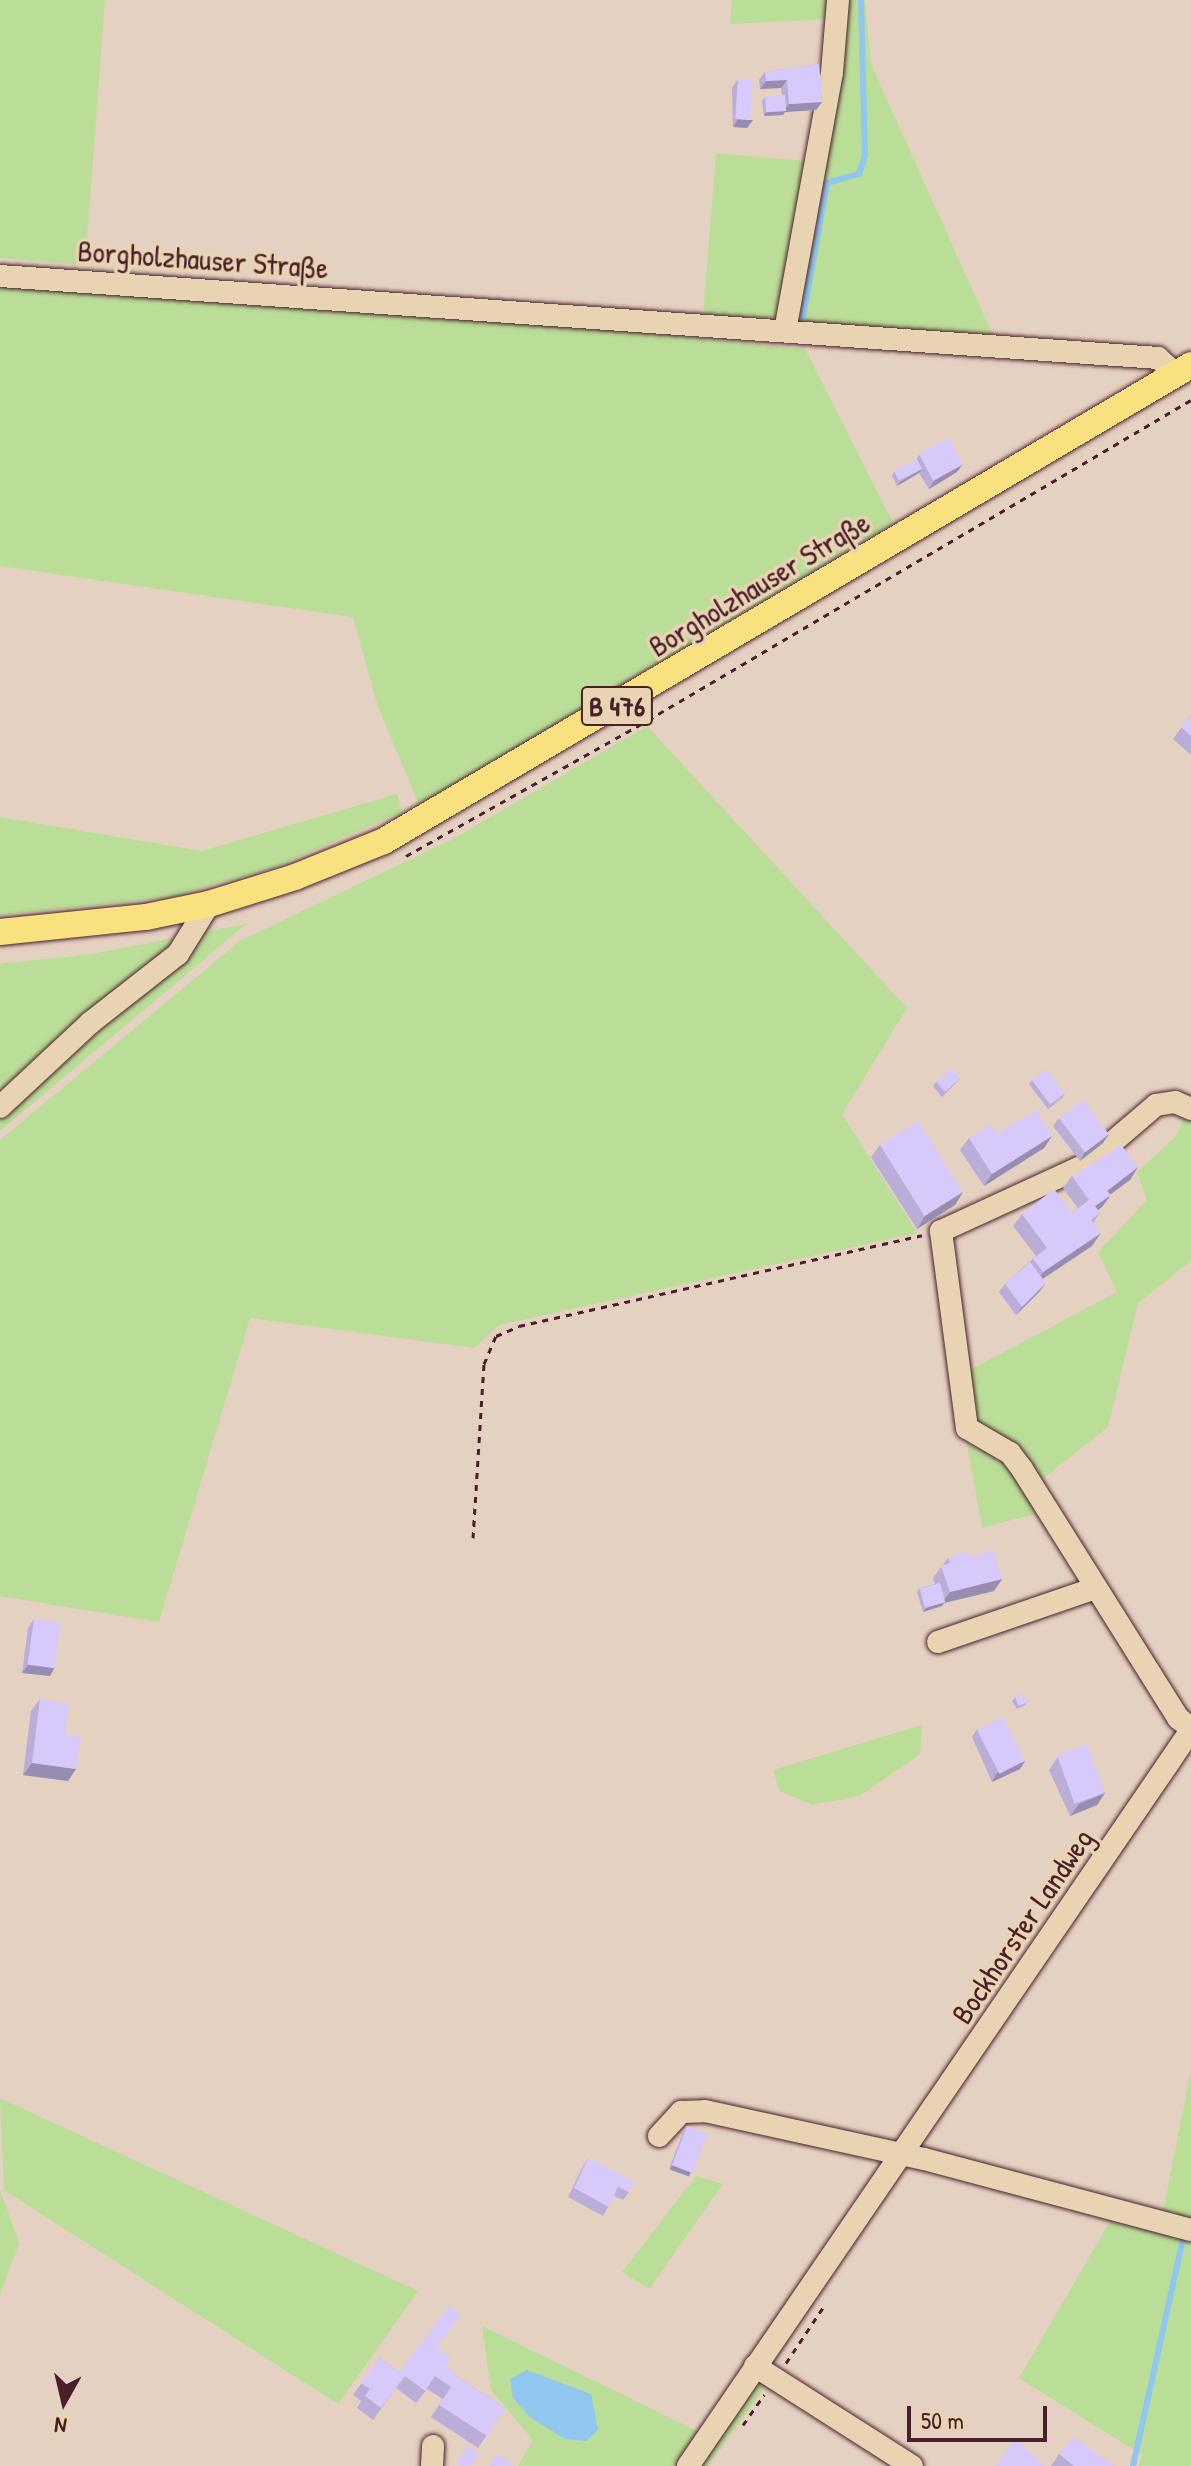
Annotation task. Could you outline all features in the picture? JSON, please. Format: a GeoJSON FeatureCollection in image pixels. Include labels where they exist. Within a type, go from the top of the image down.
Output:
{"type":"FeatureCollection","features":[{"type":"Feature","properties":{"kind":"main road","name":"Borgholzhauser Straße"},"geometry":{"type":"LineString","coordinates":[[0,932],[146,917],[209,904],[295,877],[384,841],[463,799],[1184,369]]}},
{"type":"Feature","properties":{"kind":"street"},"geometry":{"type":"LineString","coordinates":[[785,331],[832,72],[838,0]]}},
{"type":"Feature","properties":{"kind":"street","name":"Borgholzhauser Straße"},"geometry":{"type":"LineString","coordinates":[[0,276],[1158,358],[1184,369]]}},
{"type":"Feature","properties":{"kind":"street"},"geometry":{"type":"LineString","coordinates":[[0,1107],[90,1023],[178,954],[209,904]]}},
{"type":"Feature","properties":{"kind":"street"},"geometry":{"type":"LineString","coordinates":[[1191,1109],[1175,1102],[1156,1105],[1087,1164],[941,1231],[967,1428],[1010,1453],[1178,1718],[1191,1729]]}},
{"type":"Feature","properties":{"kind":"street"},"geometry":{"type":"LineString","coordinates":[[938,1642],[1096,1588]]}},
{"type":"Feature","properties":{"kind":"street","name":"Bockhorster Landweg"},"geometry":{"type":"LineString","coordinates":[[688,2466],[1191,1729]]}},
{"type":"Feature","properties":{"kind":"street"},"geometry":{"type":"LineString","coordinates":[[659,2136],[681,2112],[705,2111],[903,2155],[1191,2230]]}},
{"type":"Feature","properties":{"kind":"street"},"geometry":{"type":"LineString","coordinates":[[755,2366],[912,2466]]}},
{"type":"Feature","properties":{"kind":"path"},"geometry":{"type":"LineString","coordinates":[[473,1538],[484,1364],[496,1336],[519,1326],[941,1231]]}},
{"type":"Feature","properties":{"kind":"green space"},"geometry":{"type":"Polygon","coordinates":[[[0,0],[105,0],[85,265],[0,258],[0,0]]]}},
{"type":"Feature","properties":{"kind":"green space"},"geometry":{"type":"Polygon","coordinates":[[[732,0],[831,0],[831,19],[730,24],[732,0]]]}},
{"type":"Feature","properties":{"kind":"green space"},"geometry":{"type":"Polygon","coordinates":[[[846,0],[865,0],[871,64],[995,340],[807,329],[793,318],[846,0]]]}},
{"type":"Feature","properties":{"kind":"green space"},"geometry":{"type":"Polygon","coordinates":[[[716,153],[806,161],[780,318],[703,316],[716,153]]]}},
{"type":"Feature","properties":{"kind":"green space"},"geometry":{"type":"Polygon","coordinates":[[[0,284],[571,325],[805,349],[893,523],[419,805],[377,704],[353,617],[0,566],[0,284]]]}},
{"type":"Feature","properties":{"kind":"green space"},"geometry":{"type":"Polygon","coordinates":[[[647,726],[907,1008],[842,1114],[917,1233],[499,1325],[474,1348],[250,1318],[159,1622],[0,1596],[0,1140],[240,941],[453,839],[647,726]]]}},
{"type":"Feature","properties":{"kind":"green space"},"geometry":{"type":"Polygon","coordinates":[[[397,794],[402,812],[273,868],[168,898],[0,915],[0,817],[202,851],[397,794]]]}},
{"type":"Feature","properties":{"kind":"green space"},"geometry":{"type":"Polygon","coordinates":[[[246,924],[0,1131],[0,964],[92,954],[246,924]]]}},
{"type":"Feature","properties":{"kind":"green space"},"geometry":{"type":"Polygon","coordinates":[[[1185,1115],[1191,1121],[1191,1261],[1138,1303],[1108,1427],[1036,1484],[972,1420],[966,1372],[1117,1292],[1098,1252],[1147,1200],[1137,1172],[1176,1136],[1185,1115]]]}},
{"type":"Feature","properties":{"kind":"green space"},"geometry":{"type":"Polygon","coordinates":[[[967,1443],[1008,1461],[1038,1513],[982,1528],[967,1443]]]}},
{"type":"Feature","properties":{"kind":"green space"},"geometry":{"type":"Polygon","coordinates":[[[922,1725],[920,1754],[860,1796],[812,1805],[780,1791],[773,1770],[922,1725]]]}},
{"type":"Feature","properties":{"kind":"green space"},"geometry":{"type":"Polygon","coordinates":[[[1191,2071],[1191,2224],[1162,2216],[1191,2071]]]}},
{"type":"Feature","properties":{"kind":"green space"},"geometry":{"type":"Polygon","coordinates":[[[0,2098],[418,2291],[338,2404],[4,2190],[0,2098]]]}},
{"type":"Feature","properties":{"kind":"green space"},"geometry":{"type":"Polygon","coordinates":[[[696,2176],[723,2184],[649,2289],[622,2272],[696,2176]]]}},
{"type":"Feature","properties":{"kind":"green space"},"geometry":{"type":"Polygon","coordinates":[[[0,2190],[19,2243],[0,2294],[0,2190]]]}},
{"type":"Feature","properties":{"kind":"green space"},"geometry":{"type":"Polygon","coordinates":[[[1113,2216],[1191,2237],[1191,2466],[1139,2466],[1142,2455],[1019,2378],[1113,2216]]]}},
{"type":"Feature","properties":{"kind":"green space"},"geometry":{"type":"Polygon","coordinates":[[[482,2326],[699,2432],[676,2466],[518,2466],[533,2440],[491,2390],[482,2326]]]}},
{"type":"Feature","properties":{"kind":"green space"},"geometry":{"type":"Polygon","coordinates":[[[758,2383],[768,2383],[708,2466],[697,2466],[758,2383]]]}},
{"type":"Feature","properties":{"kind":"water"},"geometry":{"type":"Polygon","coordinates":[[[527,2370],[591,2394],[598,2430],[586,2441],[565,2439],[531,2418],[513,2398],[510,2379],[527,2370]]]}},
{"type":"Feature","properties":{"kind":"building"},"geometry":{"type":"Polygon","coordinates":[[[819,64],[822,102],[789,104],[787,80],[766,81],[765,72],[819,64]]]}},
{"type":"Feature","properties":{"kind":"building"},"geometry":{"type":"Polygon","coordinates":[[[738,79],[753,80],[750,120],[735,119],[738,79]]]}},
{"type":"Feature","properties":{"kind":"building"},"geometry":{"type":"Polygon","coordinates":[[[785,95],[786,111],[766,112],[765,96],[785,95]]]}},
{"type":"Feature","properties":{"kind":"building"},"geometry":{"type":"Polygon","coordinates":[[[949,438],[963,464],[933,480],[919,454],[949,438]]]}},
{"type":"Feature","properties":{"kind":"building"},"geometry":{"type":"Polygon","coordinates":[[[917,459],[922,469],[899,481],[894,471],[917,459]]]}},
{"type":"Feature","properties":{"kind":"building"},"geometry":{"type":"Polygon","coordinates":[[[1191,715],[1191,736],[1181,727],[1191,715]]]}},
{"type":"Feature","properties":{"kind":"building"},"geometry":{"type":"Polygon","coordinates":[[[952,1068],[961,1078],[945,1092],[936,1082],[952,1068]]]}},
{"type":"Feature","properties":{"kind":"building"},"geometry":{"type":"Polygon","coordinates":[[[1046,1069],[1065,1094],[1050,1105],[1032,1080],[1046,1069]]]}},
{"type":"Feature","properties":{"kind":"building"},"geometry":{"type":"Polygon","coordinates":[[[1083,1100],[1109,1134],[1085,1152],[1059,1118],[1083,1100]]]}},
{"type":"Feature","properties":{"kind":"building"},"geometry":{"type":"Polygon","coordinates":[[[1036,1110],[1052,1136],[992,1174],[969,1138],[991,1124],[997,1134],[1036,1110]]]}},
{"type":"Feature","properties":{"kind":"building"},"geometry":{"type":"Polygon","coordinates":[[[918,1121],[963,1192],[924,1216],[880,1145],[918,1121]]]}},
{"type":"Feature","properties":{"kind":"building"},"geometry":{"type":"Polygon","coordinates":[[[1121,1145],[1138,1167],[1107,1191],[1111,1195],[1095,1206],[1100,1213],[1091,1220],[1101,1233],[1043,1272],[1033,1259],[1047,1248],[1022,1214],[1054,1189],[1072,1213],[1089,1200],[1072,1176],[1121,1145]]]}},
{"type":"Feature","properties":{"kind":"building"},"geometry":{"type":"Polygon","coordinates":[[[1030,1262],[1046,1283],[1022,1307],[1005,1284],[1030,1262]]]}},
{"type":"Feature","properties":{"kind":"building"},"geometry":{"type":"Polygon","coordinates":[[[993,1550],[1002,1579],[950,1592],[941,1566],[950,1563],[948,1558],[968,1551],[970,1557],[993,1550]]]}},
{"type":"Feature","properties":{"kind":"building"},"geometry":{"type":"Polygon","coordinates":[[[940,1583],[945,1602],[925,1608],[920,1588],[940,1583]]]}},
{"type":"Feature","properties":{"kind":"building"},"geometry":{"type":"Polygon","coordinates":[[[34,1619],[61,1623],[54,1668],[28,1665],[34,1619]]]}},
{"type":"Feature","properties":{"kind":"building"},"geometry":{"type":"Polygon","coordinates":[[[1023,1693],[1027,1702],[1019,1706],[1015,1697],[1023,1693]]]}},
{"type":"Feature","properties":{"kind":"building"},"geometry":{"type":"Polygon","coordinates":[[[40,1699],[69,1704],[65,1735],[81,1737],[76,1769],[32,1763],[40,1699]]]}},
{"type":"Feature","properties":{"kind":"building"},"geometry":{"type":"Polygon","coordinates":[[[1003,1717],[1025,1761],[999,1774],[977,1730],[1003,1717]]]}},
{"type":"Feature","properties":{"kind":"building"},"geometry":{"type":"Polygon","coordinates":[[[1087,1744],[1105,1793],[1075,1804],[1057,1755],[1087,1744]]]}},
{"type":"Feature","properties":{"kind":"building"},"geometry":{"type":"Polygon","coordinates":[[[687,2126],[708,2134],[692,2173],[672,2165],[687,2126]]]}},
{"type":"Feature","properties":{"kind":"building"},"geometry":{"type":"Polygon","coordinates":[[[588,2158],[634,2181],[629,2192],[618,2187],[609,2207],[574,2188],[588,2158]]]}},
{"type":"Feature","properties":{"kind":"building"},"geometry":{"type":"Polygon","coordinates":[[[449,2306],[461,2315],[437,2347],[451,2358],[446,2366],[505,2408],[487,2436],[439,2405],[451,2387],[435,2376],[425,2391],[405,2376],[381,2408],[365,2396],[370,2389],[361,2383],[380,2358],[399,2372],[449,2306]]]}},
{"type":"Feature","properties":{"kind":"building"},"geometry":{"type":"Polygon","coordinates":[[[1073,2437],[1115,2466],[1074,2466],[1059,2454],[1073,2437]]]}},
{"type":"Feature","properties":{"kind":"building"},"geometry":{"type":"Polygon","coordinates":[[[1016,2439],[1045,2466],[995,2466],[1016,2439]]]}},
{"type":"Feature","properties":{"kind":"building"},"geometry":{"type":"Polygon","coordinates":[[[467,2446],[479,2454],[471,2466],[461,2466],[456,2463],[467,2446]]]}},
{"type":"Feature","properties":{"kind":"building"},"geometry":{"type":"Polygon","coordinates":[[[497,2454],[512,2464],[511,2466],[489,2466],[497,2454]]]}},
{"type":"Feature","properties":{"kind":"waterway"},"geometry":{"type":"LineString","coordinates":[[803,317],[827,183],[859,174],[865,155],[861,0]]}},
{"type":"Feature","properties":{"kind":"waterway"},"geometry":{"type":"LineString","coordinates":[[1133,2466],[1184,2235]]}}]}
